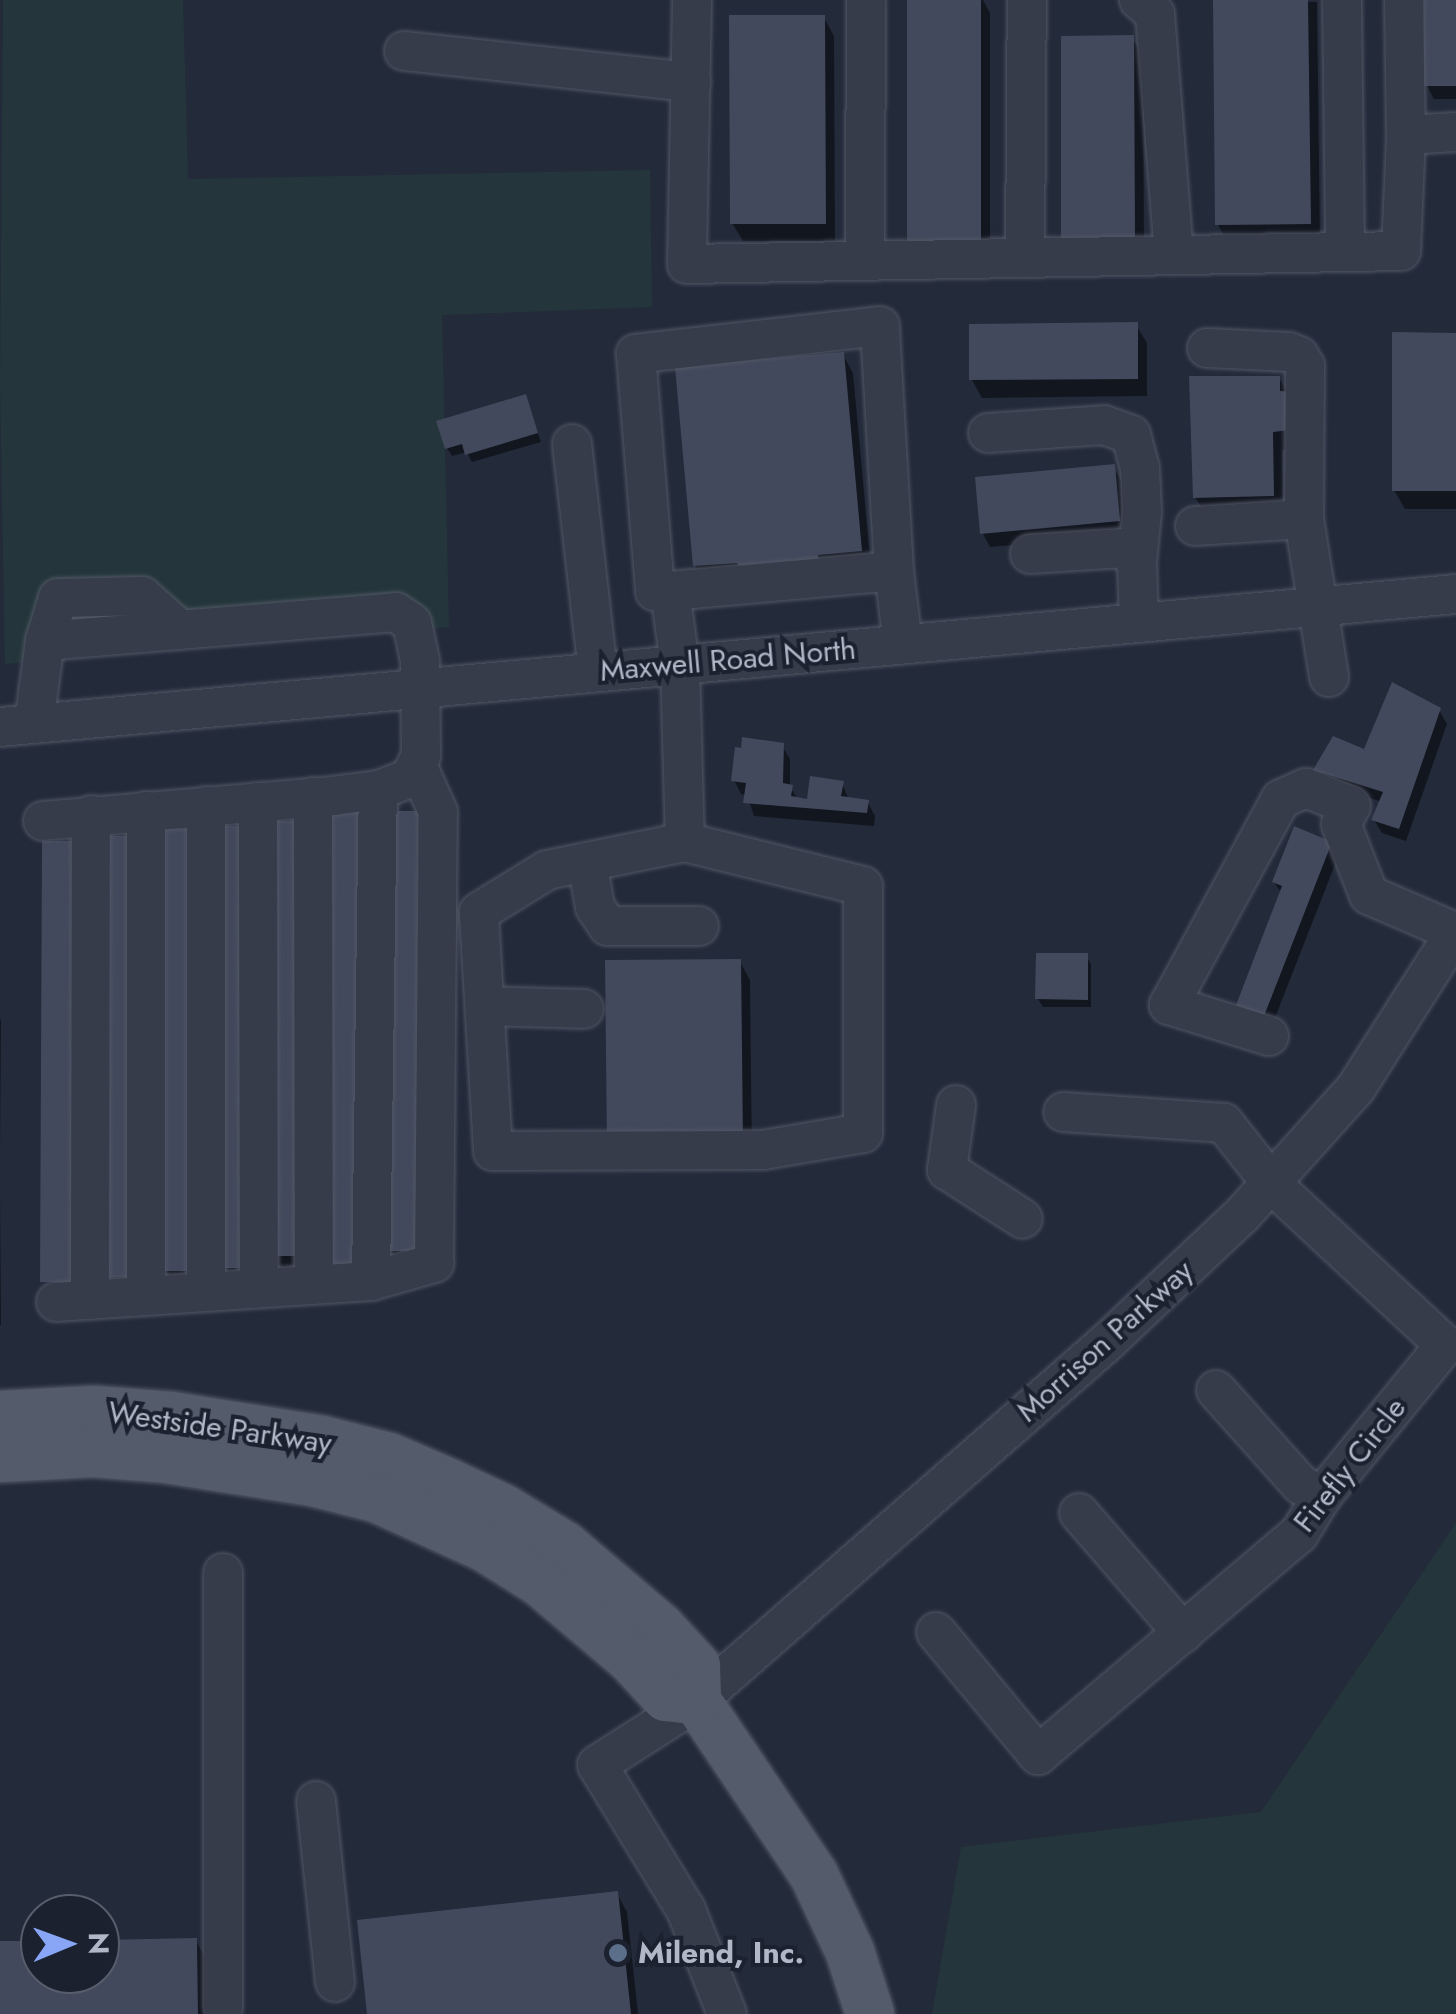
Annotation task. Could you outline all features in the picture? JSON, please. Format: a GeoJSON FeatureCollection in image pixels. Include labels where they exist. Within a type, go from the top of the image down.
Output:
{"type":"FeatureCollection","features":[{"type":"Feature","properties":{"kind":"main road","name":"Westside Parkway"},"geometry":{"type":"LineString","coordinates":[[0,1415],[94,1410],[172,1416],[322,1440],[390,1457],[504,1509],[565,1546],[661,1628],[696,1666],[697,1701],[814,1874],[867,2011]]}},
{"type":"Feature","properties":{"kind":"main road","name":"Westside Parkway"},"geometry":{"type":"LineString","coordinates":[[0,1458],[93,1453],[167,1458],[276,1475],[376,1498],[484,1547],[540,1582],[620,1648],[666,1697],[697,1701]]}},
{"type":"Feature","properties":{"kind":"street"},"geometry":{"type":"LineString","coordinates":[[692,0],[688,264],[1402,251],[1406,135],[1404,0]]}},
{"type":"Feature","properties":{"kind":"street"},"geometry":{"type":"LineString","coordinates":[[866,0],[866,260]]}},
{"type":"Feature","properties":{"kind":"street"},"geometry":{"type":"LineString","coordinates":[[1025,258],[1026,0]]}},
{"type":"Feature","properties":{"kind":"street"},"geometry":{"type":"LineString","coordinates":[[1140,0],[1155,14],[1174,255]]}},
{"type":"Feature","properties":{"kind":"street"},"geometry":{"type":"LineString","coordinates":[[1342,0],[1346,252]]}},
{"type":"Feature","properties":{"kind":"street"},"geometry":{"type":"LineString","coordinates":[[404,51],[691,82]]}},
{"type":"Feature","properties":{"kind":"street"},"geometry":{"type":"LineString","coordinates":[[1406,135],[1456,132]]}},
{"type":"Feature","properties":{"kind":"street"},"geometry":{"type":"LineString","coordinates":[[894,571],[655,591],[636,354],[880,326],[894,571],[903,644]]}},
{"type":"Feature","properties":{"kind":"street"},"geometry":{"type":"LineString","coordinates":[[1207,348],[1289,352],[1299,356],[1306,366],[1304,518],[1330,677]]}},
{"type":"Feature","properties":{"kind":"street"},"geometry":{"type":"LineString","coordinates":[[988,433],[1104,425],[1130,434],[1140,468],[1142,512],[1136,562],[1139,623]]}},
{"type":"Feature","properties":{"kind":"street"},"geometry":{"type":"LineString","coordinates":[[572,444],[598,672]]}},
{"type":"Feature","properties":{"kind":"street"},"geometry":{"type":"LineString","coordinates":[[1195,526],[1304,518]]}},
{"type":"Feature","properties":{"kind":"street"},"geometry":{"type":"LineString","coordinates":[[1030,554],[1124,548],[1136,562]]}},
{"type":"Feature","properties":{"kind":"street"},"geometry":{"type":"LineString","coordinates":[[670,590],[680,665],[685,842]]}},
{"type":"Feature","properties":{"kind":"street","name":"Maxwell Road North"},"geometry":{"type":"LineString","coordinates":[[17,726],[1456,594]]}},
{"type":"Feature","properties":{"kind":"street"},"geometry":{"type":"LineString","coordinates":[[17,726],[45,640],[396,612],[412,623],[421,690],[418,767],[438,812],[434,1264],[371,1281],[73,1301],[90,815]]}},
{"type":"Feature","properties":{"kind":"street"},"geometry":{"type":"LineString","coordinates":[[43,821],[378,790],[410,778],[418,767]]}},
{"type":"Feature","properties":{"kind":"street"},"geometry":{"type":"LineString","coordinates":[[1270,1036],[1168,1005],[1281,799],[1306,788],[1350,806],[1341,824],[1369,895],[1456,931]]}},
{"type":"Feature","properties":{"kind":"street"},"geometry":{"type":"LineString","coordinates":[[371,1281],[378,790]]}},
{"type":"Feature","properties":{"kind":"street"},"geometry":{"type":"LineString","coordinates":[[313,798],[314,1284]]}},
{"type":"Feature","properties":{"kind":"street"},"geometry":{"type":"LineString","coordinates":[[258,802],[259,1288]]}},
{"type":"Feature","properties":{"kind":"street"},"geometry":{"type":"LineString","coordinates":[[206,806],[206,1292]]}},
{"type":"Feature","properties":{"kind":"street"},"geometry":{"type":"LineString","coordinates":[[146,811],[146,1296]]}},
{"type":"Feature","properties":{"kind":"street"},"geometry":{"type":"LineString","coordinates":[[685,842],[863,886],[862,1133],[764,1150],[494,1151],[480,912],[547,870],[587,862],[685,842]]}},
{"type":"Feature","properties":{"kind":"street"},"geometry":{"type":"LineString","coordinates":[[587,862],[595,907],[608,926],[698,926]]}},
{"type":"Feature","properties":{"kind":"street","name":"Morrison Parkway"},"geometry":{"type":"LineString","coordinates":[[727,2014],[686,1910],[597,1765],[697,1701],[1106,1343],[1272,1184],[1356,1088],[1456,931]]}},
{"type":"Feature","properties":{"kind":"street"},"geometry":{"type":"LineString","coordinates":[[485,1006],[584,1009]]}},
{"type":"Feature","properties":{"kind":"street"},"geometry":{"type":"LineString","coordinates":[[956,1106],[947,1170],[1023,1219]]}},
{"type":"Feature","properties":{"kind":"street","name":"Firefly Circle"},"geometry":{"type":"LineString","coordinates":[[936,1632],[1038,1755],[1299,1534],[1322,1496],[1445,1345],[1272,1184],[1224,1123],[1062,1112]]}},
{"type":"Feature","properties":{"kind":"street"},"geometry":{"type":"LineString","coordinates":[[1216,1390],[1301,1485],[1322,1496]]}},
{"type":"Feature","properties":{"kind":"street"},"geometry":{"type":"LineString","coordinates":[[1080,1513],[1183,1632]]}},
{"type":"Feature","properties":{"kind":"street"},"geometry":{"type":"LineString","coordinates":[[223,1573],[223,2008]]}},
{"type":"Feature","properties":{"kind":"street"},"geometry":{"type":"LineString","coordinates":[[316,1801],[335,1982]]}},
{"type":"Feature","properties":{"kind":"shaded area"},"geometry":{"type":"Polygon","coordinates":[[[3,0],[183,0],[188,179],[650,170],[652,307],[442,315],[449,627],[5,664],[0,387],[3,0]]]}},
{"type":"Feature","properties":{"kind":"shaded area"},"geometry":{"type":"Polygon","coordinates":[[[1456,1523],[1456,2014],[932,2014],[961,1847],[1261,1812],[1456,1523]]]}},
{"type":"Feature","properties":{"kind":"building"},"geometry":{"type":"Polygon","coordinates":[[[907,0],[981,0],[981,250],[907,250],[907,0]]]}},
{"type":"Feature","properties":{"kind":"building"},"geometry":{"type":"Polygon","coordinates":[[[1213,0],[1308,0],[1311,224],[1215,225],[1213,0]]]}},
{"type":"Feature","properties":{"kind":"building"},"geometry":{"type":"Polygon","coordinates":[[[1424,0],[1456,0],[1456,86],[1424,86],[1424,0]]]}},
{"type":"Feature","properties":{"kind":"building"},"geometry":{"type":"Polygon","coordinates":[[[729,15],[825,15],[826,224],[730,224],[729,15]]]}},
{"type":"Feature","properties":{"kind":"building"},"geometry":{"type":"Polygon","coordinates":[[[1134,35],[1135,237],[1061,238],[1061,36],[1134,35]]]}},
{"type":"Feature","properties":{"kind":"building"},"geometry":{"type":"Polygon","coordinates":[[[1138,322],[1138,379],[969,380],[969,324],[1138,322]]]}},
{"type":"Feature","properties":{"kind":"building"},"geometry":{"type":"Polygon","coordinates":[[[1392,332],[1456,333],[1456,491],[1392,491],[1392,332]]]}},
{"type":"Feature","properties":{"kind":"building"},"geometry":{"type":"Polygon","coordinates":[[[844,352],[862,551],[818,555],[819,561],[740,568],[737,563],[693,566],[675,367],[844,352]]]}},
{"type":"Feature","properties":{"kind":"building"},"geometry":{"type":"Polygon","coordinates":[[[1189,376],[1280,376],[1280,391],[1292,392],[1290,430],[1273,432],[1274,496],[1193,498],[1189,376]]]}},
{"type":"Feature","properties":{"kind":"building"},"geometry":{"type":"Polygon","coordinates":[[[526,394],[538,433],[465,455],[462,444],[445,449],[436,421],[526,394]]]}},
{"type":"Feature","properties":{"kind":"building"},"geometry":{"type":"Polygon","coordinates":[[[1115,464],[1120,521],[980,534],[975,477],[1115,464]]]}},
{"type":"Feature","properties":{"kind":"building"},"geometry":{"type":"Polygon","coordinates":[[[1392,682],[1441,708],[1399,829],[1371,820],[1383,792],[1313,770],[1333,736],[1364,749],[1392,682]]]}},
{"type":"Feature","properties":{"kind":"building"},"geometry":{"type":"Polygon","coordinates":[[[742,737],[784,743],[783,783],[793,785],[791,796],[807,799],[810,776],[844,781],[841,796],[869,800],[867,813],[743,803],[746,783],[731,781],[735,747],[741,748],[742,737]]]}},
{"type":"Feature","properties":{"kind":"building"},"geometry":{"type":"Polygon","coordinates":[[[324,811],[363,812],[359,1269],[324,1269],[324,811]]]}},
{"type":"Feature","properties":{"kind":"building"},"geometry":{"type":"Polygon","coordinates":[[[383,811],[418,811],[417,1251],[382,1251],[383,811]]]}},
{"type":"Feature","properties":{"kind":"building"},"geometry":{"type":"Polygon","coordinates":[[[270,821],[307,821],[307,1256],[270,1256],[270,821]]]}},
{"type":"Feature","properties":{"kind":"building"},"geometry":{"type":"Polygon","coordinates":[[[213,826],[248,826],[248,1268],[213,1268],[213,826]]]}},
{"type":"Feature","properties":{"kind":"building"},"geometry":{"type":"Polygon","coordinates":[[[1294,826],[1332,842],[1264,1016],[1236,1005],[1282,886],[1272,882],[1294,826]]]}},
{"type":"Feature","properties":{"kind":"building"},"geometry":{"type":"Polygon","coordinates":[[[156,829],[191,829],[191,1271],[156,1271],[156,829]]]}},
{"type":"Feature","properties":{"kind":"building"},"geometry":{"type":"Polygon","coordinates":[[[100,836],[134,836],[132,1277],[97,1277],[100,836]]]}},
{"type":"Feature","properties":{"kind":"building"},"geometry":{"type":"Polygon","coordinates":[[[42,841],[75,841],[74,1282],[40,1282],[42,841]]]}},
{"type":"Feature","properties":{"kind":"building"},"geometry":{"type":"Polygon","coordinates":[[[1036,953],[1088,953],[1088,1000],[1035,999],[1036,953]]]}},
{"type":"Feature","properties":{"kind":"building"},"geometry":{"type":"Polygon","coordinates":[[[741,959],[743,1143],[607,1146],[605,960],[741,959]]]}},
{"type":"Feature","properties":{"kind":"building"},"geometry":{"type":"Polygon","coordinates":[[[618,1891],[631,2014],[367,2014],[357,1920],[618,1891]]]}},
{"type":"Feature","properties":{"kind":"building"},"geometry":{"type":"Polygon","coordinates":[[[197,1938],[198,2014],[0,2014],[0,1941],[20,1941],[20,1994],[120,1994],[120,1940],[197,1938]]]}},
{"type":"Feature","properties":{"kind":"place","name":"Milend, Inc."},"geometry":{"type":"Point","coordinates":[618,1953]}}]}
